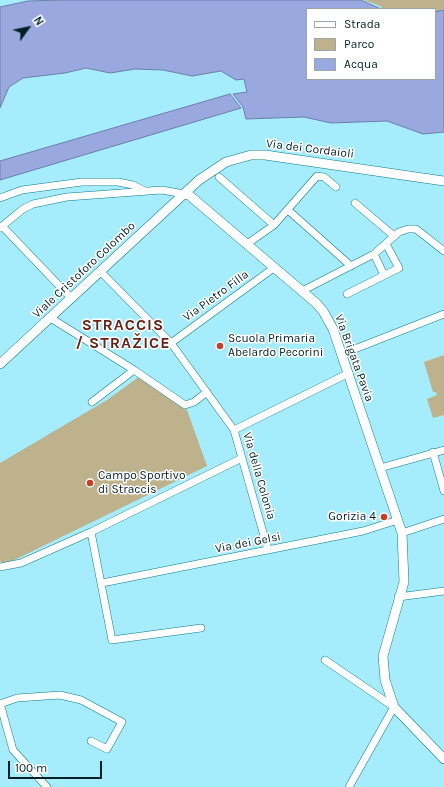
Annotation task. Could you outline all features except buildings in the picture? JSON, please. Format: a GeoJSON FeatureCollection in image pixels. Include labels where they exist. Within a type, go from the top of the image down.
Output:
{"type":"FeatureCollection","features":[{"type":"Feature","properties":{"kind":"street","name":"Via dei Cordaioli"},"geometry":{"type":"LineString","coordinates":[[184,194],[214,168],[226,162],[251,155],[302,159],[444,181]]}},
{"type":"Feature","properties":{"kind":"street"},"geometry":{"type":"LineString","coordinates":[[247,244],[274,225],[317,176],[324,177],[336,187]]}},
{"type":"Feature","properties":{"kind":"street"},"geometry":{"type":"LineString","coordinates":[[219,177],[274,225]]}},
{"type":"Feature","properties":{"kind":"street"},"geometry":{"type":"LineString","coordinates":[[0,198],[22,190],[60,183],[118,182],[133,184],[146,191]]}},
{"type":"Feature","properties":{"kind":"street","name":"Via Brigata Pavia"},"geometry":{"type":"LineString","coordinates":[[1,227],[15,214],[33,204],[68,197],[162,190],[189,194],[316,303],[328,319],[342,354],[402,533],[404,582],[398,597],[383,656],[385,680],[394,708],[444,759]]}},
{"type":"Feature","properties":{"kind":"street","name":"Viale Cristoforo Colombo"},"geometry":{"type":"LineString","coordinates":[[0,364],[49,317],[184,194]]}},
{"type":"Feature","properties":{"kind":"street"},"geometry":{"type":"LineString","coordinates":[[355,203],[394,236]]}},
{"type":"Feature","properties":{"kind":"street"},"geometry":{"type":"LineString","coordinates":[[288,210],[351,266]]}},
{"type":"Feature","properties":{"kind":"street"},"geometry":{"type":"LineString","coordinates":[[1,227],[71,298]]}},
{"type":"Feature","properties":{"kind":"street"},"geometry":{"type":"LineString","coordinates":[[302,291],[374,254],[394,236],[403,231],[416,229],[444,251]]}},
{"type":"Feature","properties":{"kind":"street"},"geometry":{"type":"LineString","coordinates":[[347,294],[399,268],[386,244]]}},
{"type":"Feature","properties":{"kind":"street"},"geometry":{"type":"LineString","coordinates":[[374,254],[384,275]]}},
{"type":"Feature","properties":{"kind":"street","name":"Via Pietro Filla"},"geometry":{"type":"LineString","coordinates":[[171,343],[274,267]]}},
{"type":"Feature","properties":{"kind":"street","name":"Via della Colonia"},"geometry":{"type":"LineString","coordinates":[[100,271],[171,343],[208,392],[234,430],[268,550]]}},
{"type":"Feature","properties":{"kind":"street"},"geometry":{"type":"LineString","coordinates":[[342,354],[444,314]]}},
{"type":"Feature","properties":{"kind":"street"},"geometry":{"type":"LineString","coordinates":[[49,317],[134,370],[185,405],[194,402],[208,392]]}},
{"type":"Feature","properties":{"kind":"street"},"geometry":{"type":"LineString","coordinates":[[92,402],[134,370]]}},
{"type":"Feature","properties":{"kind":"street"},"geometry":{"type":"LineString","coordinates":[[234,430],[349,373]]}},
{"type":"Feature","properties":{"kind":"street"},"geometry":{"type":"LineString","coordinates":[[380,468],[444,450]]}},
{"type":"Feature","properties":{"kind":"street"},"geometry":{"type":"LineString","coordinates":[[433,452],[444,491]]}},
{"type":"Feature","properties":{"kind":"street"},"geometry":{"type":"LineString","coordinates":[[0,567],[22,563],[91,532],[242,458]]}},
{"type":"Feature","properties":{"kind":"street"},"geometry":{"type":"LineString","coordinates":[[402,533],[444,519]]}},
{"type":"Feature","properties":{"kind":"street","name":"Via dei Gelsi"},"geometry":{"type":"LineString","coordinates":[[102,583],[363,531],[398,520]]}},
{"type":"Feature","properties":{"kind":"street"},"geometry":{"type":"LineString","coordinates":[[91,532],[112,640],[201,628]]}},
{"type":"Feature","properties":{"kind":"street"},"geometry":{"type":"LineString","coordinates":[[398,597],[444,591]]}},
{"type":"Feature","properties":{"kind":"street"},"geometry":{"type":"LineString","coordinates":[[325,660],[394,708],[349,787]]}},
{"type":"Feature","properties":{"kind":"street"},"geometry":{"type":"LineString","coordinates":[[47,787],[13,750],[1,712],[0,704],[17,698],[60,695],[81,700],[122,722],[107,748],[91,741]]}},
{"type":"Feature","properties":{"kind":"green space"},"geometry":{"type":"Polygon","coordinates":[[[364,0],[444,0],[444,9],[436,12],[436,8],[382,8],[364,0]]]}},
{"type":"Feature","properties":{"kind":"green space"},"geometry":{"type":"Polygon","coordinates":[[[444,355],[444,415],[433,418],[427,399],[437,395],[436,392],[433,392],[424,362],[444,355]]]}},
{"type":"Feature","properties":{"kind":"green space"},"geometry":{"type":"Polygon","coordinates":[[[140,376],[187,410],[207,466],[4,565],[0,561],[0,463],[107,400],[140,376]]]}},
{"type":"Feature","properties":{"kind":"water"},"geometry":{"type":"Polygon","coordinates":[[[361,0],[379,8],[306,8],[306,80],[436,80],[436,12],[444,10],[444,132],[423,134],[387,121],[331,123],[304,117],[246,119],[243,107],[233,94],[247,92],[244,79],[236,80],[221,71],[192,76],[163,70],[135,69],[110,73],[86,68],[65,73],[23,78],[9,87],[0,108],[0,7],[28,1],[361,0]]]}},
{"type":"Feature","properties":{"kind":"water"},"geometry":{"type":"Polygon","coordinates":[[[230,94],[241,108],[0,180],[0,161],[230,94]]]}},
{"type":"Feature","properties":{"kind":"place","name":"Scuola Primaria Abelardo Pecorini"},"geometry":{"type":"Point","coordinates":[220,346]}},
{"type":"Feature","properties":{"kind":"place","name":"Campo Sportivo di Straccis"},"geometry":{"type":"Point","coordinates":[90,483]}},
{"type":"Feature","properties":{"kind":"place","name":"Gorizia 4"},"geometry":{"type":"Point","coordinates":[384,517]}},
{"type":"Feature","properties":{"kind":"district","name":"STRACCIS / STRAŽICE"},"geometry":{"type":"Point","coordinates":[123,334]}}]}
